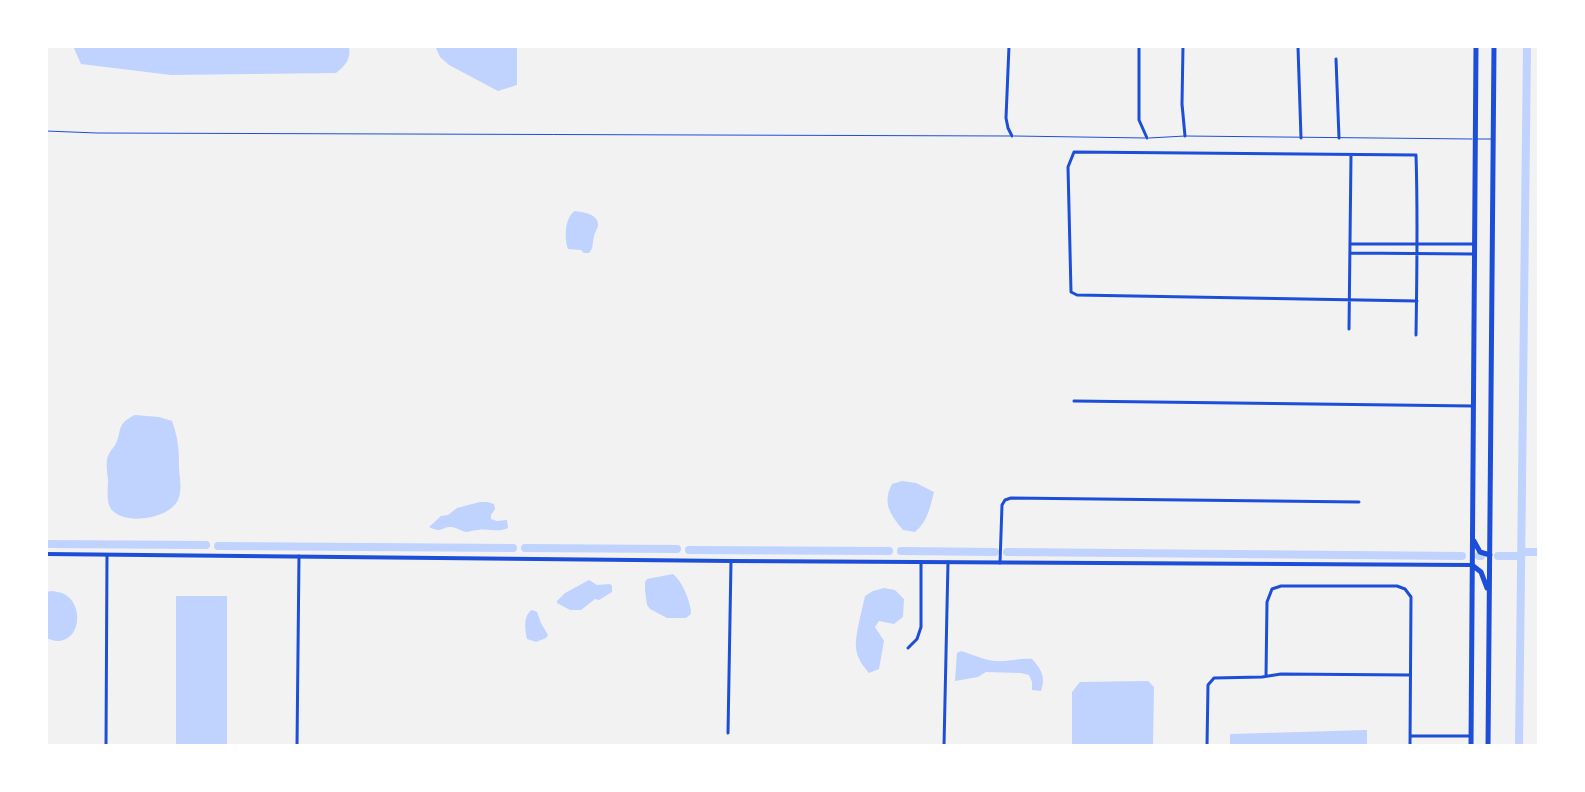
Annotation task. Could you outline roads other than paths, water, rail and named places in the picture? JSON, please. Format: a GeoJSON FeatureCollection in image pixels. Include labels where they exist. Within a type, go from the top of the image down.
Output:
{"type":"FeatureCollection","features":[{"type":"Feature","properties":{"kind":"main road"},"geometry":{"type":"LineString","coordinates":[[1471,746],[1476,46]]}},
{"type":"Feature","properties":{"kind":"main road"},"geometry":{"type":"LineString","coordinates":[[1488,746],[1494,46]]}},
{"type":"Feature","properties":{"kind":"main road"},"geometry":{"type":"LineString","coordinates":[[1472,538],[1480,552],[1490,555]]}},
{"type":"Feature","properties":{"kind":"main road"},"geometry":{"type":"LineString","coordinates":[[1472,565],[1481,572],[1489,595]]}},
{"type":"Feature","properties":{"kind":"street"},"geometry":{"type":"LineString","coordinates":[[1009,46],[1006,118],[1012,136]]}},
{"type":"Feature","properties":{"kind":"street"},"geometry":{"type":"LineString","coordinates":[[1139,46],[1139,120],[1147,138]]}},
{"type":"Feature","properties":{"kind":"street"},"geometry":{"type":"LineString","coordinates":[[1184,46],[1182,104],[1185,136]]}},
{"type":"Feature","properties":{"kind":"street"},"geometry":{"type":"LineString","coordinates":[[1298,47],[1301,138]]}},
{"type":"Feature","properties":{"kind":"street"},"geometry":{"type":"LineString","coordinates":[[1336,59],[1339,138]]}},
{"type":"Feature","properties":{"kind":"street"},"geometry":{"type":"LineString","coordinates":[[1416,301],[1077,295],[1071,292],[1068,167],[1074,152],[1416,155],[1417,244],[1416,335]]}},
{"type":"Feature","properties":{"kind":"street"},"geometry":{"type":"LineString","coordinates":[[1349,329],[1351,155]]}},
{"type":"Feature","properties":{"kind":"street"},"geometry":{"type":"LineString","coordinates":[[1350,244],[1475,244]]}},
{"type":"Feature","properties":{"kind":"street"},"geometry":{"type":"LineString","coordinates":[[1350,253],[1475,254]]}},
{"type":"Feature","properties":{"kind":"street"},"geometry":{"type":"LineString","coordinates":[[1074,401],[1473,406]]}},
{"type":"Feature","properties":{"kind":"street"},"geometry":{"type":"LineString","coordinates":[[1000,563],[1002,505],[1004,500],[1011,498],[1359,502]]}},
{"type":"Feature","properties":{"kind":"street"},"geometry":{"type":"LineString","coordinates":[[46,554],[731,561],[1472,565]]}},
{"type":"Feature","properties":{"kind":"street"},"geometry":{"type":"LineString","coordinates":[[106,746],[107,555]]}},
{"type":"Feature","properties":{"kind":"street"},"geometry":{"type":"LineString","coordinates":[[297,746],[299,556]]}},
{"type":"Feature","properties":{"kind":"street"},"geometry":{"type":"LineString","coordinates":[[728,733],[731,561]]}},
{"type":"Feature","properties":{"kind":"street"},"geometry":{"type":"LineString","coordinates":[[908,648],[917,639],[921,627],[921,562]]}},
{"type":"Feature","properties":{"kind":"street"},"geometry":{"type":"LineString","coordinates":[[944,746],[948,562]]}},
{"type":"Feature","properties":{"kind":"street"},"geometry":{"type":"LineString","coordinates":[[1266,676],[1267,602],[1272,589],[1282,586],[1397,586],[1405,589],[1411,597],[1410,746]]}},
{"type":"Feature","properties":{"kind":"street"},"geometry":{"type":"LineString","coordinates":[[1207,746],[1208,685],[1214,678],[1281,674],[1410,675]]}},
{"type":"Feature","properties":{"kind":"street"},"geometry":{"type":"LineString","coordinates":[[1410,736],[1471,736]]}},
{"type":"Feature","properties":{"kind":"lane"},"geometry":{"type":"LineString","coordinates":[[46,132],[1147,138],[1185,136],[1493,139]]}},
{"type":"Feature","properties":{"kind":"water"},"geometry":{"type":"Polygon","coordinates":[[[73,46],[349,46],[349,55],[343,67],[336,73],[171,75],[81,64],[73,46]]]}},
{"type":"Feature","properties":{"kind":"water"},"geometry":{"type":"Polygon","coordinates":[[[435,46],[517,46],[517,85],[498,91],[449,65],[440,57],[435,46]]]}},
{"type":"Feature","properties":{"kind":"water"},"geometry":{"type":"Polygon","coordinates":[[[575,211],[590,214],[598,221],[589,253],[568,249],[566,239],[567,222],[575,211]]]}},
{"type":"Feature","properties":{"kind":"water"},"geometry":{"type":"Polygon","coordinates":[[[135,415],[159,417],[172,421],[178,443],[181,487],[178,500],[166,512],[156,516],[136,519],[117,514],[109,506],[107,467],[108,455],[116,443],[121,426],[135,415]]]}},
{"type":"Feature","properties":{"kind":"water"},"geometry":{"type":"Polygon","coordinates":[[[902,481],[916,483],[934,492],[926,518],[915,532],[903,530],[894,519],[889,508],[888,497],[892,484],[902,481]]]}},
{"type":"Feature","properties":{"kind":"water"},"geometry":{"type":"Polygon","coordinates":[[[480,502],[494,504],[495,509],[491,519],[497,521],[507,520],[508,528],[466,532],[453,527],[437,530],[429,527],[441,516],[448,515],[457,508],[480,502]]]}},
{"type":"Feature","properties":{"kind":"water"},"geometry":{"type":"Polygon","coordinates":[[[673,574],[683,587],[689,604],[691,614],[686,618],[667,618],[650,609],[647,605],[645,582],[647,579],[673,574]]]}},
{"type":"Feature","properties":{"kind":"water"},"geometry":{"type":"Polygon","coordinates":[[[589,580],[597,585],[610,584],[612,592],[599,600],[595,599],[581,610],[570,610],[557,603],[565,593],[589,580]]]}},
{"type":"Feature","properties":{"kind":"water"},"geometry":{"type":"Polygon","coordinates":[[[884,588],[895,590],[904,599],[903,617],[894,624],[879,621],[875,627],[884,641],[879,669],[869,673],[857,652],[858,630],[865,596],[873,591],[884,588]]]}},
{"type":"Feature","properties":{"kind":"water"},"geometry":{"type":"Polygon","coordinates":[[[46,592],[63,593],[70,599],[77,613],[77,620],[72,634],[66,639],[58,641],[46,638],[46,592]]]}},
{"type":"Feature","properties":{"kind":"water"},"geometry":{"type":"Polygon","coordinates":[[[176,596],[227,596],[227,746],[176,746],[176,596]]]}},
{"type":"Feature","properties":{"kind":"water"},"geometry":{"type":"Polygon","coordinates":[[[532,610],[537,612],[548,635],[546,638],[536,642],[527,639],[525,623],[527,615],[532,610]]]}},
{"type":"Feature","properties":{"kind":"water"},"geometry":{"type":"Polygon","coordinates":[[[961,651],[996,661],[1032,659],[1043,677],[1041,691],[1032,690],[1032,682],[1029,675],[1021,673],[986,672],[978,677],[955,681],[957,653],[961,651]]]}},
{"type":"Feature","properties":{"kind":"water"},"geometry":{"type":"Polygon","coordinates":[[[1148,681],[1154,687],[1153,746],[1072,746],[1072,692],[1080,682],[1148,681]]]}},
{"type":"Feature","properties":{"kind":"water"},"geometry":{"type":"Polygon","coordinates":[[[1367,730],[1367,746],[1230,746],[1230,734],[1367,730]]]}},
{"type":"Feature","properties":{"kind":"waterway"},"geometry":{"type":"LineString","coordinates":[[1519,746],[1527,46]]}},
{"type":"Feature","properties":{"kind":"waterway"},"geometry":{"type":"LineString","coordinates":[[46,544],[206,545]]}},
{"type":"Feature","properties":{"kind":"waterway"},"geometry":{"type":"LineString","coordinates":[[218,546],[513,548]]}},
{"type":"Feature","properties":{"kind":"waterway"},"geometry":{"type":"LineString","coordinates":[[525,548],[677,549]]}},
{"type":"Feature","properties":{"kind":"waterway"},"geometry":{"type":"LineString","coordinates":[[689,550],[889,551]]}},
{"type":"Feature","properties":{"kind":"waterway"},"geometry":{"type":"LineString","coordinates":[[901,551],[995,552]]}},
{"type":"Feature","properties":{"kind":"waterway"},"geometry":{"type":"LineString","coordinates":[[1007,552],[1462,556]]}},
{"type":"Feature","properties":{"kind":"waterway"},"geometry":{"type":"LineString","coordinates":[[1521,552],[1539,552]]}},
{"type":"Feature","properties":{"kind":"waterway"},"geometry":{"type":"LineString","coordinates":[[1498,556],[1521,556]]}}]}
